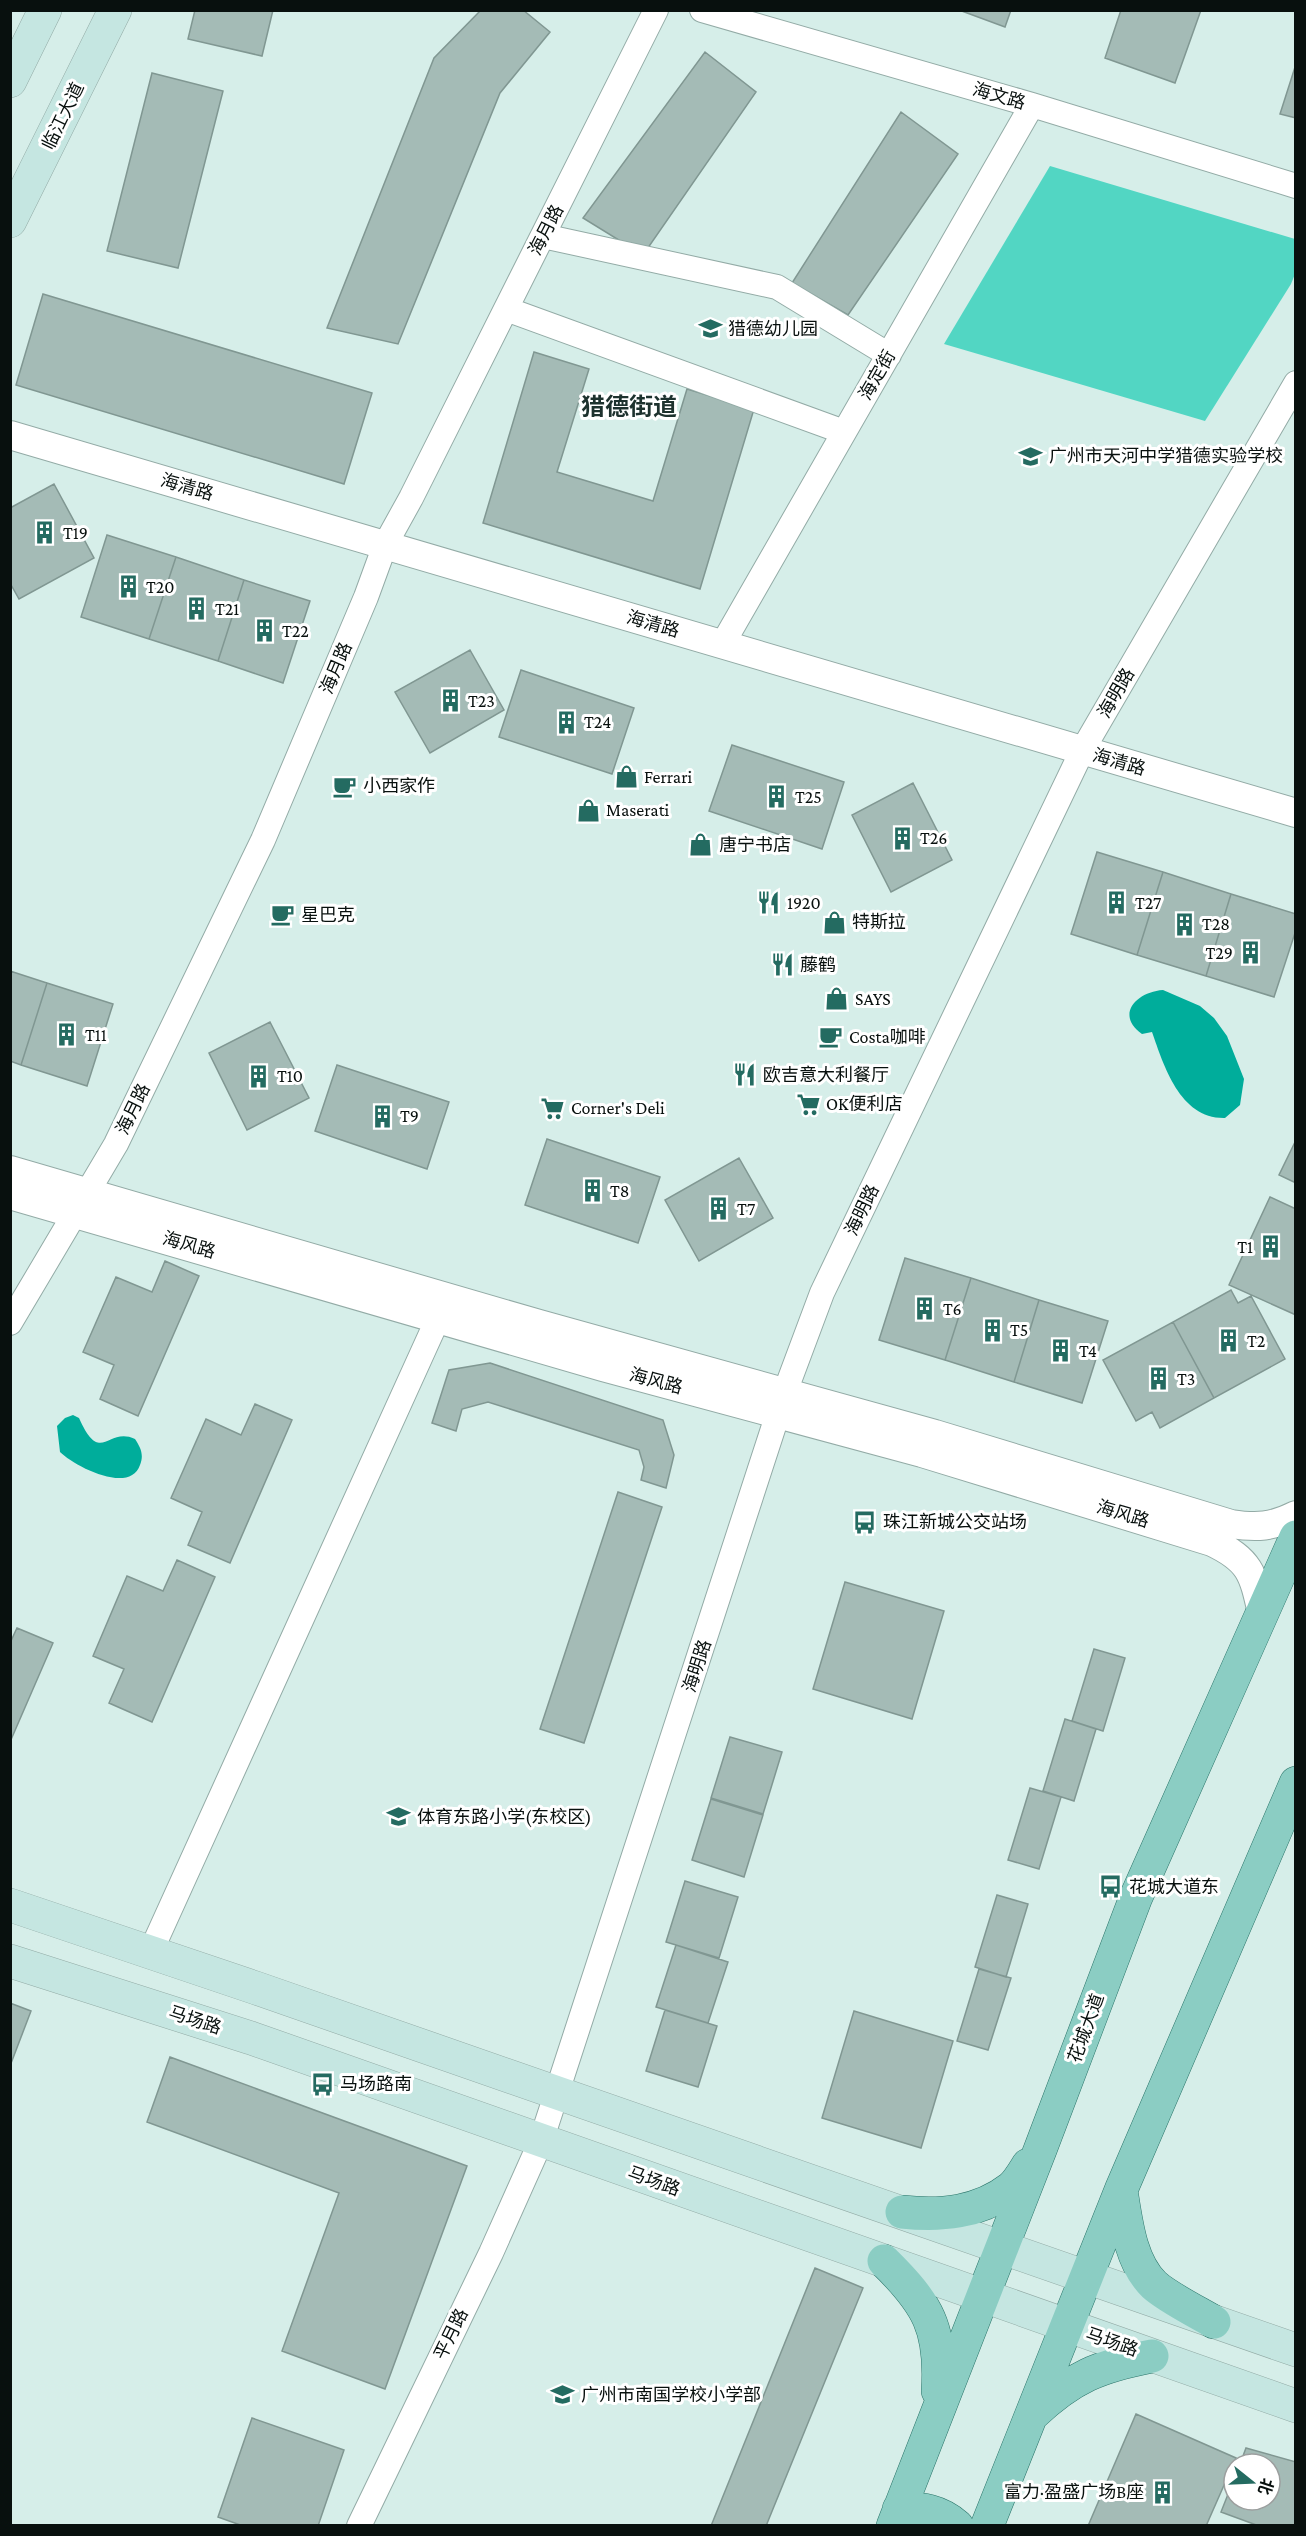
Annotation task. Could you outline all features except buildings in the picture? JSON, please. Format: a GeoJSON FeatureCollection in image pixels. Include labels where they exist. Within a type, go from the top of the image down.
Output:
{"type":"FeatureCollection","features":[{"type":"Feature","properties":{"kind":"main road"},"geometry":{"type":"LineString","coordinates":[[10,81],[45,10]]}},
{"type":"Feature","properties":{"kind":"main road","name":"临江大道"},"geometry":{"type":"LineString","coordinates":[[10,221],[115,10]]}},
{"type":"Feature","properties":{"kind":"main road","name":"花城大道"},"geometry":{"type":"LineString","coordinates":[[896,2517],[1040,2150],[1136,1897],[1296,1537]]}},
{"type":"Feature","properties":{"kind":"main road"},"geometry":{"type":"LineString","coordinates":[[987,2526],[1121,2190],[1296,1783]]}},
{"type":"Feature","properties":{"kind":"main road"},"geometry":{"type":"LineString","coordinates":[[10,1905],[151,1951],[1296,2350]]}},
{"type":"Feature","properties":{"kind":"main road","name":"马场路"},"geometry":{"type":"LineString","coordinates":[[10,1960],[251,2038],[1152,2356],[1293,2399]]}},
{"type":"Feature","properties":{"kind":"main road"},"geometry":{"type":"LineString","coordinates":[[902,2212],[943,2215],[985,2203],[1012,2187],[1040,2150]]}},
{"type":"Feature","properties":{"kind":"main road"},"geometry":{"type":"LineString","coordinates":[[1121,2190],[1128,2230],[1141,2266],[1155,2285],[1214,2322]]}},
{"type":"Feature","properties":{"kind":"main road"},"geometry":{"type":"LineString","coordinates":[[884,2261],[912,2290],[926,2310],[936,2334],[940,2363],[937,2413]]}},
{"type":"Feature","properties":{"kind":"main road"},"geometry":{"type":"LineString","coordinates":[[1030,2418],[1054,2394],[1084,2376],[1112,2364],[1152,2356]]}},
{"type":"Feature","properties":{"kind":"main road"},"geometry":{"type":"LineString","coordinates":[[896,2517],[930,2510],[948,2517],[957,2526]]}},
{"type":"Feature","properties":{"kind":"street","name":"海月路"},"geometry":{"type":"LineString","coordinates":[[10,1323],[116,1144],[263,840],[366,597],[385,545],[411,498],[656,10]]}},
{"type":"Feature","properties":{"kind":"street","name":"海文路"},"geometry":{"type":"LineString","coordinates":[[702,10],[1032,105],[1296,186]]}},
{"type":"Feature","properties":{"kind":"street","name":"海定街"},"geometry":{"type":"LineString","coordinates":[[722,645],[1032,105]]}},
{"type":"Feature","properties":{"kind":"street"},"geometry":{"type":"LineString","coordinates":[[543,236],[777,287],[889,355]]}},
{"type":"Feature","properties":{"kind":"street"},"geometry":{"type":"LineString","coordinates":[[506,309],[844,432]]}},
{"type":"Feature","properties":{"kind":"street","name":"海明路"},"geometry":{"type":"LineString","coordinates":[[541,2141],[781,1403],[822,1293],[1082,751],[1296,383]]}},
{"type":"Feature","properties":{"kind":"street","name":"海清路"},"geometry":{"type":"LineString","coordinates":[[10,435],[1296,813]]}},
{"type":"Feature","properties":{"kind":"street","name":"海风路"},"geometry":{"type":"LineString","coordinates":[[10,1170],[82,1202],[443,1308],[781,1403],[956,1440],[1231,1524],[1250,1527],[1276,1524],[1296,1515]]}},
{"type":"Feature","properties":{"kind":"street","name":"海风路"},"geometry":{"type":"LineString","coordinates":[[10,1195],[82,1202]]}},
{"type":"Feature","properties":{"kind":"street"},"geometry":{"type":"LineString","coordinates":[[151,1951],[443,1308]]}},
{"type":"Feature","properties":{"kind":"street","name":"海风路"},"geometry":{"type":"LineString","coordinates":[[781,1403],[922,1454],[1212,1542],[1234,1552],[1248,1569],[1256,1585],[1262,1613]]}},
{"type":"Feature","properties":{"kind":"street","name":"平月路"},"geometry":{"type":"LineString","coordinates":[[359,2526],[491,2253],[541,2141]]}},
{"type":"Feature","properties":{"kind":"shaded area"},"geometry":{"type":"Polygon","coordinates":[[[1050,166],[1295,239],[1295,274],[1291,284],[1205,421],[944,344],[1050,166]]]}},
{"type":"Feature","properties":{"kind":"shaded area"},"geometry":{"type":"Polygon","coordinates":[[[1163,990],[1200,1006],[1214,1018],[1227,1036],[1244,1079],[1240,1105],[1225,1118],[1209,1116],[1196,1110],[1185,1100],[1176,1088],[1162,1060],[1152,1032],[1142,1034],[1134,1027],[1130,1019],[1132,1006],[1137,1000],[1163,990]]]}},
{"type":"Feature","properties":{"kind":"shaded area"},"geometry":{"type":"Polygon","coordinates":[[[73,1415],[79,1418],[93,1440],[99,1443],[125,1436],[135,1439],[142,1458],[134,1474],[125,1478],[101,1475],[77,1464],[60,1452],[57,1426],[65,1418],[73,1415]]]}},
{"type":"Feature","properties":{"kind":"place","name":"猎德幼儿园"},"geometry":{"type":"Point","coordinates":[710,329]}},
{"type":"Feature","properties":{"kind":"place","name":"广州市天河中学猎德实验学校"},"geometry":{"type":"Point","coordinates":[1031,456]}},
{"type":"Feature","properties":{"kind":"place","name":"T19"},"geometry":{"type":"Point","coordinates":[45,533]}},
{"type":"Feature","properties":{"kind":"place","name":"T20"},"geometry":{"type":"Point","coordinates":[128,587]}},
{"type":"Feature","properties":{"kind":"place","name":"T21"},"geometry":{"type":"Point","coordinates":[197,609]}},
{"type":"Feature","properties":{"kind":"place","name":"T22"},"geometry":{"type":"Point","coordinates":[264,631]}},
{"type":"Feature","properties":{"kind":"place","name":"T23"},"geometry":{"type":"Point","coordinates":[450,701]}},
{"type":"Feature","properties":{"kind":"place","name":"T24"},"geometry":{"type":"Point","coordinates":[566,722]}},
{"type":"Feature","properties":{"kind":"place","name":"Ferrari"},"geometry":{"type":"Point","coordinates":[626,777]}},
{"type":"Feature","properties":{"kind":"place","name":"小西家作"},"geometry":{"type":"Point","coordinates":[345,786]}},
{"type":"Feature","properties":{"kind":"place","name":"T25"},"geometry":{"type":"Point","coordinates":[777,797]}},
{"type":"Feature","properties":{"kind":"place","name":"Maserati"},"geometry":{"type":"Point","coordinates":[588,810]}},
{"type":"Feature","properties":{"kind":"place","name":"T26"},"geometry":{"type":"Point","coordinates":[902,838]}},
{"type":"Feature","properties":{"kind":"place","name":"唐宁书店"},"geometry":{"type":"Point","coordinates":[701,845]}},
{"type":"Feature","properties":{"kind":"place","name":"1920"},"geometry":{"type":"Point","coordinates":[769,903]}},
{"type":"Feature","properties":{"kind":"place","name":"T27"},"geometry":{"type":"Point","coordinates":[1117,903]}},
{"type":"Feature","properties":{"kind":"place","name":"星巴克"},"geometry":{"type":"Point","coordinates":[283,915]}},
{"type":"Feature","properties":{"kind":"place","name":"特斯拉"},"geometry":{"type":"Point","coordinates":[834,922]}},
{"type":"Feature","properties":{"kind":"place","name":"T28"},"geometry":{"type":"Point","coordinates":[1184,924]}},
{"type":"Feature","properties":{"kind":"place","name":"T29"},"geometry":{"type":"Point","coordinates":[1251,953]}},
{"type":"Feature","properties":{"kind":"place","name":"藤鹤"},"geometry":{"type":"Point","coordinates":[782,965]}},
{"type":"Feature","properties":{"kind":"place","name":"SAYS"},"geometry":{"type":"Point","coordinates":[837,999]}},
{"type":"Feature","properties":{"kind":"place","name":"T11"},"geometry":{"type":"Point","coordinates":[67,1035]}},
{"type":"Feature","properties":{"kind":"place","name":"Costa咖啡"},"geometry":{"type":"Point","coordinates":[831,1037]}},
{"type":"Feature","properties":{"kind":"place","name":"欧吉意大利餐厅"},"geometry":{"type":"Point","coordinates":[745,1075]}},
{"type":"Feature","properties":{"kind":"place","name":"T10"},"geometry":{"type":"Point","coordinates":[259,1076]}},
{"type":"Feature","properties":{"kind":"place","name":"OK便利店"},"geometry":{"type":"Point","coordinates":[808,1104]}},
{"type":"Feature","properties":{"kind":"place","name":"Corner's Deli"},"geometry":{"type":"Point","coordinates":[553,1108]}},
{"type":"Feature","properties":{"kind":"place","name":"T9"},"geometry":{"type":"Point","coordinates":[382,1116]}},
{"type":"Feature","properties":{"kind":"place","name":"T8"},"geometry":{"type":"Point","coordinates":[592,1191]}},
{"type":"Feature","properties":{"kind":"place","name":"T7"},"geometry":{"type":"Point","coordinates":[719,1209]}},
{"type":"Feature","properties":{"kind":"place","name":"T1"},"geometry":{"type":"Point","coordinates":[1271,1247]}},
{"type":"Feature","properties":{"kind":"place","name":"T6"},"geometry":{"type":"Point","coordinates":[925,1309]}},
{"type":"Feature","properties":{"kind":"place","name":"T5"},"geometry":{"type":"Point","coordinates":[992,1330]}},
{"type":"Feature","properties":{"kind":"place","name":"T2"},"geometry":{"type":"Point","coordinates":[1229,1341]}},
{"type":"Feature","properties":{"kind":"place","name":"T4"},"geometry":{"type":"Point","coordinates":[1061,1351]}},
{"type":"Feature","properties":{"kind":"place","name":"T3"},"geometry":{"type":"Point","coordinates":[1159,1379]}},
{"type":"Feature","properties":{"kind":"place","name":"珠江新城公交站场"},"geometry":{"type":"Point","coordinates":[865,1522]}},
{"type":"Feature","properties":{"kind":"place","name":"体育东路小学(东校区)"},"geometry":{"type":"Point","coordinates":[399,1817]}},
{"type":"Feature","properties":{"kind":"place","name":"花城大道东"},"geometry":{"type":"Point","coordinates":[1111,1887]}},
{"type":"Feature","properties":{"kind":"place","name":"马场路南"},"geometry":{"type":"Point","coordinates":[322,2084]}},
{"type":"Feature","properties":{"kind":"place","name":"广州市南国学校小学部"},"geometry":{"type":"Point","coordinates":[563,2395]}},
{"type":"Feature","properties":{"kind":"place","name":"富力·盈盛广场B座"},"geometry":{"type":"Point","coordinates":[1162,2492]}},
{"type":"Feature","properties":{"kind":"district","name":"猎德街道"},"geometry":{"type":"Point","coordinates":[629,406]}}]}
